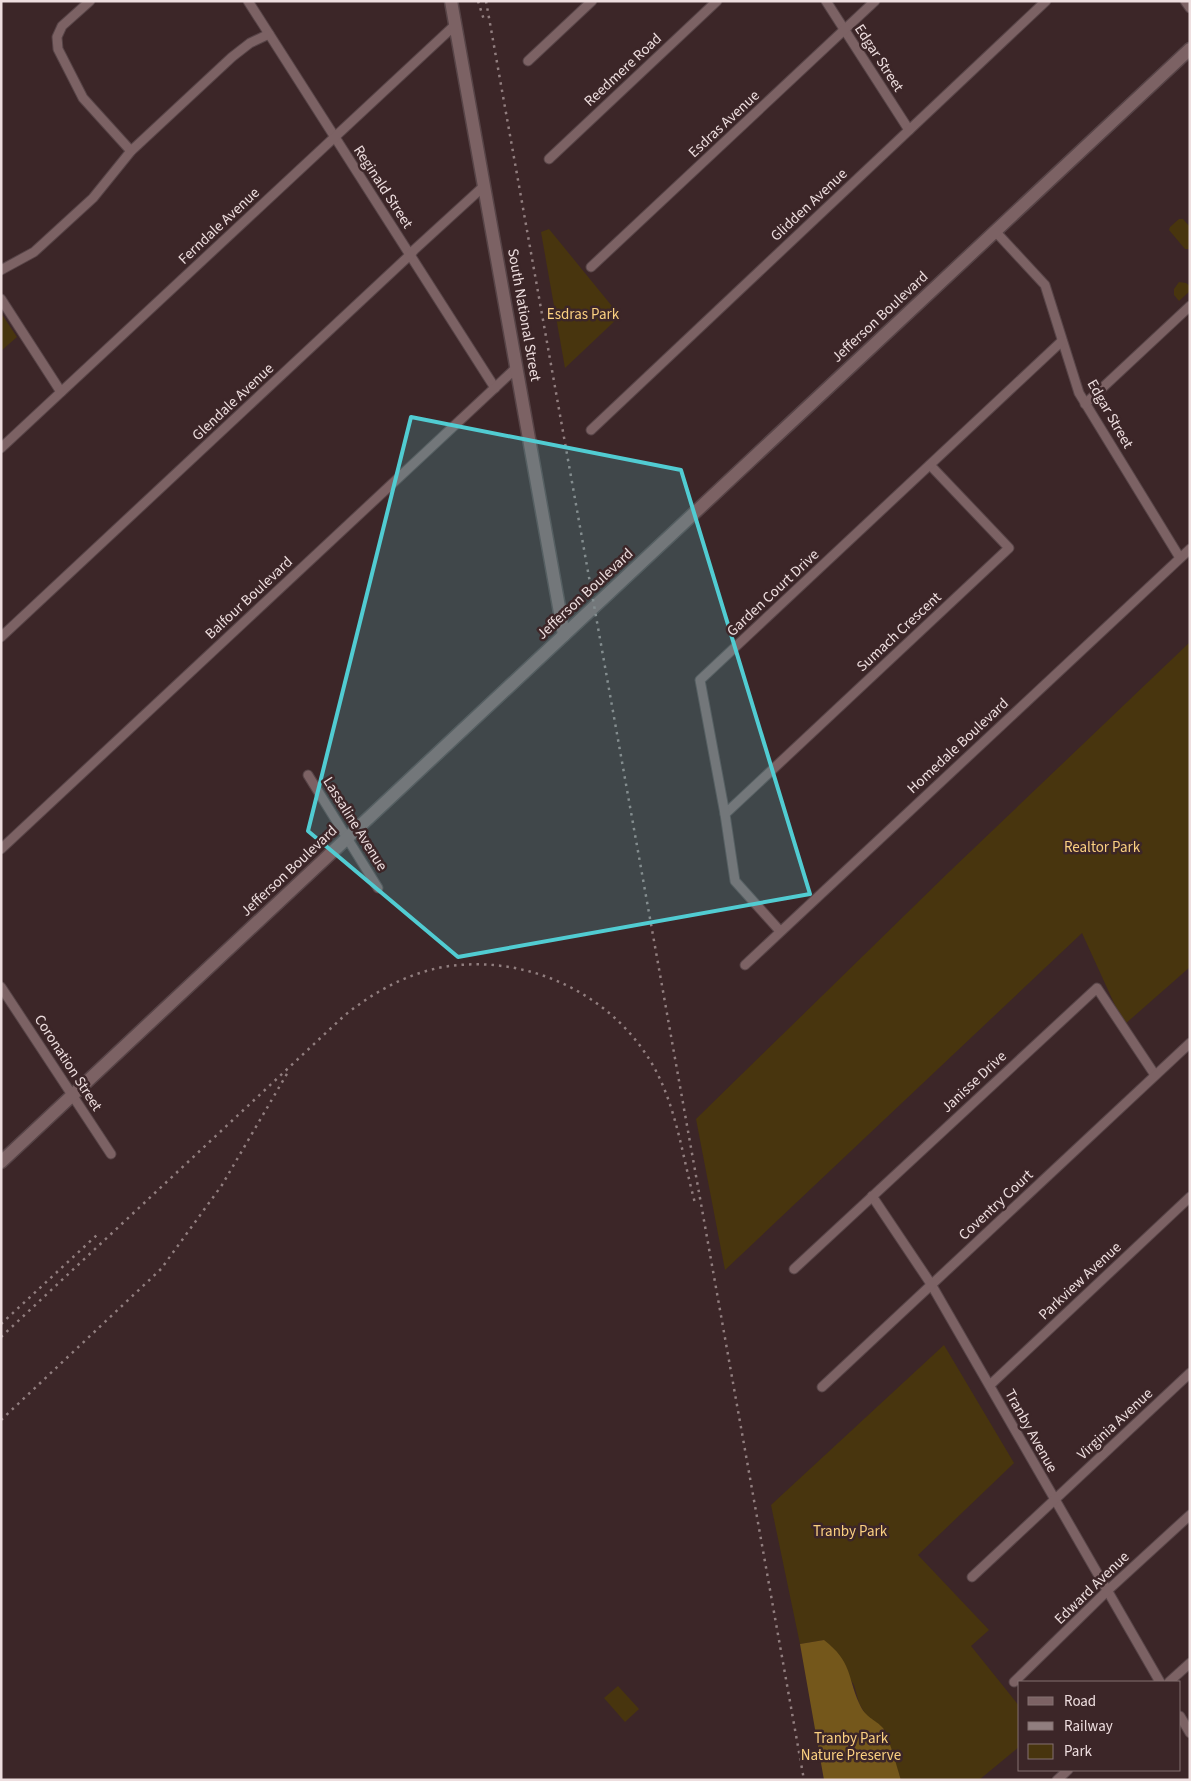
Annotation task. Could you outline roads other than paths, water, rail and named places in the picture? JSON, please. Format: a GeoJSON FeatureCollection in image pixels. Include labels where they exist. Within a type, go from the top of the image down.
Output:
{"type":"FeatureCollection","features":[{"type":"Feature","properties":{"kind":"street"},"geometry":{"type":"LineString","coordinates":[[90,1],[62,26],[57,37],[58,49],[83,98],[131,151]]}},
{"type":"Feature","properties":{"kind":"street","name":"Reginald Street"},"geometry":{"type":"LineString","coordinates":[[248,1],[495,388]]}},
{"type":"Feature","properties":{"kind":"street","name":"South National Street"},"geometry":{"type":"LineString","coordinates":[[451,1],[564,635]]}},
{"type":"Feature","properties":{"kind":"street"},"geometry":{"type":"LineString","coordinates":[[528,61],[592,1]]}},
{"type":"Feature","properties":{"kind":"street","name":"Reedmere Road"},"geometry":{"type":"LineString","coordinates":[[549,159],[717,1]]}},
{"type":"Feature","properties":{"kind":"street","name":"Edgar Street"},"geometry":{"type":"LineString","coordinates":[[826,1],[909,130]]}},
{"type":"Feature","properties":{"kind":"street","name":"Esdras Avenue"},"geometry":{"type":"LineString","coordinates":[[592,268],[875,1]]}},
{"type":"Feature","properties":{"kind":"street","name":"Glidden Avenue"},"geometry":{"type":"LineString","coordinates":[[591,430],[1046,1]]}},
{"type":"Feature","properties":{"kind":"street"},"geometry":{"type":"LineString","coordinates":[[1185,1],[1190,8]]}},
{"type":"Feature","properties":{"kind":"street","name":"Ferndale Avenue"},"geometry":{"type":"LineString","coordinates":[[1,448],[455,24]]}},
{"type":"Feature","properties":{"kind":"street"},"geometry":{"type":"LineString","coordinates":[[1,270],[34,252],[89,202],[131,151],[232,57],[250,43],[269,34]]}},
{"type":"Feature","properties":{"kind":"street","name":"Jefferson Boulevard"},"geometry":{"type":"LineString","coordinates":[[1,1162],[1190,49]]}},
{"type":"Feature","properties":{"kind":"street","name":"Glendale Avenue"},"geometry":{"type":"LineString","coordinates":[[1,638],[484,186]]}},
{"type":"Feature","properties":{"kind":"street","name":"Edgar Street"},"geometry":{"type":"LineString","coordinates":[[995,231],[1045,285],[1079,393],[1180,558]]}},
{"type":"Feature","properties":{"kind":"street"},"geometry":{"type":"LineString","coordinates":[[1,299],[61,392]]}},
{"type":"Feature","properties":{"kind":"street"},"geometry":{"type":"LineString","coordinates":[[1086,404],[1190,306]]}},
{"type":"Feature","properties":{"kind":"street","name":"Garden Court Drive"},"geometry":{"type":"LineString","coordinates":[[780,931],[735,881],[725,814],[700,680],[1062,341]]}},
{"type":"Feature","properties":{"kind":"street","name":"Balfour Boulevard"},"geometry":{"type":"LineString","coordinates":[[1,849],[516,368]]}},
{"type":"Feature","properties":{"kind":"street","name":"Sumach Crescent"},"geometry":{"type":"LineString","coordinates":[[725,814],[1008,548],[930,465]]}},
{"type":"Feature","properties":{"kind":"street","name":"Homedale Boulevard"},"geometry":{"type":"LineString","coordinates":[[745,965],[1190,549]]}},
{"type":"Feature","properties":{"kind":"street","name":"Lassaline Avenue"},"geometry":{"type":"LineString","coordinates":[[308,775],[378,888]]}},
{"type":"Feature","properties":{"kind":"street","name":"Coronation Street"},"geometry":{"type":"LineString","coordinates":[[1,987],[111,1154]]}},
{"type":"Feature","properties":{"kind":"street","name":"Janisse Drive"},"geometry":{"type":"LineString","coordinates":[[794,1269],[1097,988],[1155,1076]]}},
{"type":"Feature","properties":{"kind":"street","name":"Coventry Court"},"geometry":{"type":"LineString","coordinates":[[822,1387],[1190,1043]]}},
{"type":"Feature","properties":{"kind":"street","name":"Tranby Avenue"},"geometry":{"type":"LineString","coordinates":[[872,1196],[931,1284],[1159,1681]]}},
{"type":"Feature","properties":{"kind":"street","name":"Parkview Avenue"},"geometry":{"type":"LineString","coordinates":[[990,1385],[1190,1197]]}},
{"type":"Feature","properties":{"kind":"street","name":"Virginia Avenue"},"geometry":{"type":"LineString","coordinates":[[972,1577],[1190,1373]]}},
{"type":"Feature","properties":{"kind":"street","name":"Edward Avenue"},"geometry":{"type":"LineString","coordinates":[[1014,1682],[1107,1591],[1190,1515]]}},
{"type":"Feature","properties":{"kind":"street"},"geometry":{"type":"LineString","coordinates":[[1170,1681],[1190,1663]]}},
{"type":"Feature","properties":{"kind":"street"},"geometry":{"type":"LineString","coordinates":[[1181,1718],[1190,1734]]}},
{"type":"Feature","properties":{"kind":"street"},"geometry":{"type":"LineString","coordinates":[[1057,1780],[1067,1771]]}},
{"type":"Feature","properties":{"kind":"railway"},"geometry":{"type":"LineString","coordinates":[[478,1],[484,20]]}},
{"type":"Feature","properties":{"kind":"railway"},"geometry":{"type":"LineString","coordinates":[[486,1],[804,1780]]}},
{"type":"Feature","properties":{"kind":"railway"},"geometry":{"type":"LineString","coordinates":[[1,1337],[345,1015],[367,999],[403,979],[443,967],[475,964],[506,966],[536,973],[565,985],[592,1000],[616,1019],[638,1043],[663,1085],[679,1135],[695,1203]]}},
{"type":"Feature","properties":{"kind":"railway"},"geometry":{"type":"LineString","coordinates":[[1,1420],[161,1269],[222,1185],[288,1072]]}},
{"type":"Feature","properties":{"kind":"railway"},"geometry":{"type":"LineString","coordinates":[[1,1324],[98,1234]]}},
{"type":"Feature","properties":{"kind":"park label","name":"Esdras Park"},"geometry":{"type":"Point","coordinates":[583,314]}},
{"type":"Feature","properties":{"kind":"park label","name":"Realtor Park"},"geometry":{"type":"Point","coordinates":[1102,847]}},
{"type":"Feature","properties":{"kind":"park label","name":"Tranby Park"},"geometry":{"type":"Point","coordinates":[850,1531]}},
{"type":"Feature","properties":{"kind":"park label","name":"Tranby Park Nature Preserve"},"geometry":{"type":"Point","coordinates":[851,1746]}}]}
